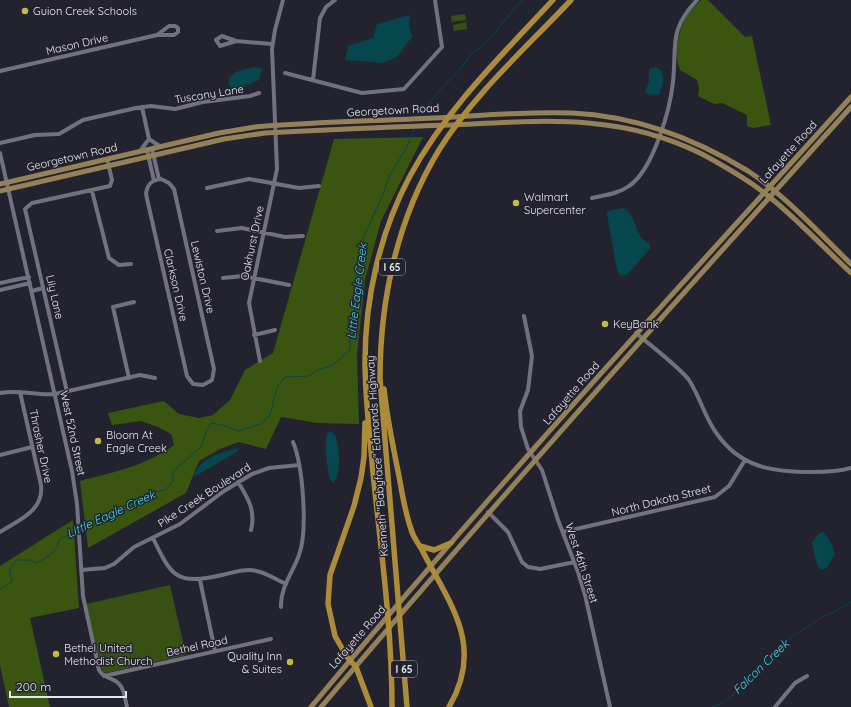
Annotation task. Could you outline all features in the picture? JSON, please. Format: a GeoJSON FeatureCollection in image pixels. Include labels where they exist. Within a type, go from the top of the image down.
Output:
{"type":"FeatureCollection","features":[{"type":"Feature","properties":{"kind":"highway","name":"Kenneth \"Babyface\" Edmonds Highway"},"geometry":{"type":"LineString","coordinates":[[392,707],[390,642],[365,386],[366,328],[373,280],[388,228],[406,184],[444,123],[471,89],[552,0]]}},
{"type":"Feature","properties":{"kind":"highway","name":"Kenneth \"Babyface\" Edmonds Highway"},"geometry":{"type":"LineString","coordinates":[[407,707],[396,591],[380,379],[382,325],[389,280],[398,244],[422,182],[439,150],[483,93],[571,0]]}},
{"type":"Feature","properties":{"kind":"highway"},"geometry":{"type":"LineString","coordinates":[[382,325],[383,381],[390,432],[408,521],[430,567],[456,612],[464,642],[463,671],[456,693],[449,707]]}},
{"type":"Feature","properties":{"kind":"highway"},"geometry":{"type":"LineString","coordinates":[[365,386],[365,438],[362,473],[354,506],[332,566],[328,590],[329,612],[335,636],[349,661],[356,667],[371,707]]}},
{"type":"Feature","properties":{"kind":"highway"},"geometry":{"type":"LineString","coordinates":[[420,546],[434,550],[451,543]]}},
{"type":"Feature","properties":{"kind":"main road","name":"Lafayette Road"},"geometry":{"type":"LineString","coordinates":[[311,707],[430,567],[636,333],[851,97]]}},
{"type":"Feature","properties":{"kind":"main road","name":"Lafayette Road"},"geometry":{"type":"LineString","coordinates":[[321,707],[488,512],[642,338],[851,107]]}},
{"type":"Feature","properties":{"kind":"main road","name":"Georgetown Road"},"geometry":{"type":"LineString","coordinates":[[0,191],[233,137],[275,129],[400,120],[573,114],[622,120],[661,129],[717,154],[748,171],[775,191],[851,264]]}},
{"type":"Feature","properties":{"kind":"main road","name":"Georgetown Road"},"geometry":{"type":"LineString","coordinates":[[0,184],[232,130],[395,127],[578,121],[620,126],[659,136],[704,155],[770,197],[851,274]]}},
{"type":"Feature","properties":{"kind":"main road"},"geometry":{"type":"LineString","coordinates":[[832,255],[837,250]]}},
{"type":"Feature","properties":{"kind":"street","name":"Oakhurst Drive"},"geometry":{"type":"LineString","coordinates":[[260,360],[248,307],[278,164],[275,129],[272,44],[282,0]]}},
{"type":"Feature","properties":{"kind":"street"},"geometry":{"type":"LineString","coordinates":[[313,80],[320,18],[326,7],[335,0]]}},
{"type":"Feature","properties":{"kind":"street"},"geometry":{"type":"LineString","coordinates":[[285,73],[362,93],[405,88],[442,47],[436,0]]}},
{"type":"Feature","properties":{"kind":"street"},"geometry":{"type":"LineString","coordinates":[[592,198],[619,192],[636,181],[647,166],[659,136],[673,82],[676,34],[684,16],[697,0]]}},
{"type":"Feature","properties":{"kind":"street","name":"Mason Drive"},"geometry":{"type":"LineString","coordinates":[[0,71],[157,35],[174,35],[178,32],[178,28],[171,26],[157,35]]}},
{"type":"Feature","properties":{"kind":"street"},"geometry":{"type":"LineString","coordinates":[[236,41],[272,44]]}},
{"type":"Feature","properties":{"kind":"street","name":"Tuscany Lane"},"geometry":{"type":"LineString","coordinates":[[0,143],[35,135],[59,134],[81,121],[142,107],[175,109],[203,102],[250,96],[259,92]]}},
{"type":"Feature","properties":{"kind":"street"},"geometry":{"type":"LineString","coordinates":[[142,107],[149,139],[161,147]]}},
{"type":"Feature","properties":{"kind":"street"},"geometry":{"type":"LineString","coordinates":[[140,151],[149,139]]}},
{"type":"Feature","properties":{"kind":"street"},"geometry":{"type":"LineString","coordinates":[[150,149],[156,180]]}},
{"type":"Feature","properties":{"kind":"street","name":"West 52nd Street"},"geometry":{"type":"LineString","coordinates":[[0,153],[74,476],[81,570],[87,615],[99,670],[104,676]]}},
{"type":"Feature","properties":{"kind":"street"},"geometry":{"type":"LineString","coordinates":[[107,159],[111,185],[92,191],[109,258],[119,265],[130,264]]}},
{"type":"Feature","properties":{"kind":"street"},"geometry":{"type":"LineString","coordinates":[[207,188],[246,179],[300,188],[319,186]]}},
{"type":"Feature","properties":{"kind":"street","name":"Clarkson Drive"},"geometry":{"type":"LineString","coordinates":[[156,180],[148,186],[146,194],[187,376],[193,384],[203,385]]}},
{"type":"Feature","properties":{"kind":"street","name":"Lewiston Drive"},"geometry":{"type":"LineString","coordinates":[[156,180],[168,182],[173,187],[214,369],[212,380],[203,385]]}},
{"type":"Feature","properties":{"kind":"street","name":"Lily Lane"},"geometry":{"type":"LineString","coordinates":[[67,392],[25,209],[26,206],[32,202],[92,191]]}},
{"type":"Feature","properties":{"kind":"street"},"geometry":{"type":"LineString","coordinates":[[217,231],[242,228],[287,237],[303,236]]}},
{"type":"Feature","properties":{"kind":"street"},"geometry":{"type":"LineString","coordinates":[[223,278],[238,276],[289,285]]}},
{"type":"Feature","properties":{"kind":"street"},"geometry":{"type":"LineString","coordinates":[[0,284],[29,277]]}},
{"type":"Feature","properties":{"kind":"street"},"geometry":{"type":"LineString","coordinates":[[0,290],[30,283]]}},
{"type":"Feature","properties":{"kind":"street"},"geometry":{"type":"LineString","coordinates":[[32,291],[43,288]]}},
{"type":"Feature","properties":{"kind":"street"},"geometry":{"type":"LineString","coordinates":[[128,378],[113,307],[134,302]]}},
{"type":"Feature","properties":{"kind":"street","name":"West 46th Street"},"geometry":{"type":"LineString","coordinates":[[524,316],[532,356],[532,372],[528,390],[520,408],[520,419],[524,439],[542,470],[575,562],[585,595],[610,707]]}},
{"type":"Feature","properties":{"kind":"street"},"geometry":{"type":"LineString","coordinates":[[254,335],[275,330]]}},
{"type":"Feature","properties":{"kind":"street"},"geometry":{"type":"LineString","coordinates":[[636,333],[687,378],[717,434],[729,448],[745,460],[765,468],[784,472],[833,471],[851,468]]}},
{"type":"Feature","properties":{"kind":"street"},"geometry":{"type":"LineString","coordinates":[[0,393],[12,391],[55,394],[144,375],[155,378]]}},
{"type":"Feature","properties":{"kind":"street","name":"Thrasher Drive"},"geometry":{"type":"LineString","coordinates":[[0,532],[31,513],[40,499],[41,484],[20,392]]}},
{"type":"Feature","properties":{"kind":"street"},"geometry":{"type":"LineString","coordinates":[[281,607],[282,594],[298,557],[304,533],[304,516],[298,454],[293,442]]}},
{"type":"Feature","properties":{"kind":"street"},"geometry":{"type":"LineString","coordinates":[[0,455],[32,447]]}},
{"type":"Feature","properties":{"kind":"street","name":"North Dakota Street"},"geometry":{"type":"LineString","coordinates":[[563,532],[715,497],[729,486],[745,460]]}},
{"type":"Feature","properties":{"kind":"street","name":"Pike Creek Boulevard"},"geometry":{"type":"LineString","coordinates":[[81,570],[112,565],[131,549],[184,521],[217,495],[262,470],[299,465]]}},
{"type":"Feature","properties":{"kind":"street"},"geometry":{"type":"LineString","coordinates":[[238,482],[252,507],[253,518],[251,530]]}},
{"type":"Feature","properties":{"kind":"street"},"geometry":{"type":"LineString","coordinates":[[488,512],[508,532],[519,558],[528,567],[540,569],[575,562]]}},
{"type":"Feature","properties":{"kind":"street"},"geometry":{"type":"LineString","coordinates":[[153,538],[164,561],[172,572],[184,578],[200,580],[248,570],[259,572],[286,584]]}},
{"type":"Feature","properties":{"kind":"street"},"geometry":{"type":"LineString","coordinates":[[200,580],[216,651]]}},
{"type":"Feature","properties":{"kind":"street","name":"Bethel Road"},"geometry":{"type":"LineString","coordinates":[[104,676],[271,639]]}},
{"type":"Feature","properties":{"kind":"street"},"geometry":{"type":"LineString","coordinates":[[104,676],[116,681],[121,686],[127,707]]}},
{"type":"Feature","properties":{"kind":"street"},"geometry":{"type":"LineString","coordinates":[[774,707],[795,683],[807,676]]}},
{"type":"Feature","properties":{"kind":"green space"},"geometry":{"type":"Polygon","coordinates":[[[701,0],[708,0],[745,37],[752,36],[771,125],[753,128],[747,126],[747,115],[722,103],[714,104],[698,96],[699,88],[697,80],[680,70],[677,57],[679,34],[684,20],[701,0]]]}},
{"type":"Feature","properties":{"kind":"green space"},"geometry":{"type":"Polygon","coordinates":[[[465,14],[466,20],[452,22],[451,16],[465,14]]]}},
{"type":"Feature","properties":{"kind":"green space"},"geometry":{"type":"Polygon","coordinates":[[[466,22],[467,29],[454,31],[453,25],[466,22]]]}},
{"type":"Feature","properties":{"kind":"green space"},"geometry":{"type":"Polygon","coordinates":[[[423,137],[381,221],[365,280],[357,354],[359,424],[317,423],[281,417],[266,449],[239,442],[220,449],[199,461],[186,493],[88,548],[80,481],[129,468],[152,458],[174,445],[171,434],[158,427],[141,421],[112,425],[108,413],[164,401],[179,414],[199,418],[213,415],[230,400],[245,370],[273,353],[334,139],[423,137]]]}},
{"type":"Feature","properties":{"kind":"green space"},"geometry":{"type":"Polygon","coordinates":[[[73,520],[79,608],[30,618],[50,707],[9,707],[0,665],[0,566],[73,520]]]}},
{"type":"Feature","properties":{"kind":"green space"},"geometry":{"type":"Polygon","coordinates":[[[170,585],[186,655],[106,673],[102,671],[86,604],[170,585]]]}},
{"type":"Feature","properties":{"kind":"shaded area"},"geometry":{"type":"Polygon","coordinates":[[[410,15],[409,24],[412,37],[397,57],[382,63],[345,60],[348,46],[373,38],[377,24],[410,15]]]}},
{"type":"Feature","properties":{"kind":"shaded area"},"geometry":{"type":"Polygon","coordinates":[[[256,67],[262,69],[259,80],[245,86],[242,92],[234,92],[229,81],[231,77],[239,71],[256,67]]]}},
{"type":"Feature","properties":{"kind":"shaded area"},"geometry":{"type":"Polygon","coordinates":[[[655,67],[659,68],[663,75],[662,88],[658,95],[648,94],[645,91],[649,81],[649,69],[655,67]]]}},
{"type":"Feature","properties":{"kind":"shaded area"},"geometry":{"type":"Polygon","coordinates":[[[624,208],[633,218],[642,239],[650,245],[650,249],[628,274],[621,276],[617,270],[607,214],[608,211],[624,208]]]}},
{"type":"Feature","properties":{"kind":"shaded area"},"geometry":{"type":"Polygon","coordinates":[[[329,431],[334,433],[339,451],[338,473],[333,483],[329,478],[326,453],[326,439],[329,431]]]}},
{"type":"Feature","properties":{"kind":"shaded area"},"geometry":{"type":"Polygon","coordinates":[[[239,448],[235,453],[194,477],[196,470],[200,465],[212,457],[239,448]]]}},
{"type":"Feature","properties":{"kind":"shaded area"},"geometry":{"type":"Polygon","coordinates":[[[824,532],[831,543],[835,554],[827,568],[821,570],[816,560],[812,542],[820,533],[824,532]]]}},
{"type":"Feature","properties":{"kind":"waterway","name":"Little Eagle Creek"},"geometry":{"type":"LineString","coordinates":[[420,117],[436,94],[462,67],[470,56],[492,37],[516,6],[524,0]]}},
{"type":"Feature","properties":{"kind":"waterway","name":"Little Eagle Creek"},"geometry":{"type":"LineString","coordinates":[[81,529],[89,526],[95,519],[107,516],[128,504],[142,501],[150,493],[165,490],[173,481],[173,471],[201,447],[211,423],[239,431],[261,424],[270,415],[277,387],[285,377],[309,376],[317,370],[331,366],[350,350],[350,330],[354,319],[357,268],[363,251],[364,236],[382,197],[389,176],[406,149],[414,129]]}},
{"type":"Feature","properties":{"kind":"waterway","name":"Little Eagle Creek"},"geometry":{"type":"LineString","coordinates":[[0,589],[12,582],[10,569],[16,560],[29,560],[36,563],[51,554],[56,548],[59,540],[76,530]]}},
{"type":"Feature","properties":{"kind":"waterway","name":"Falcon Creek"},"geometry":{"type":"LineString","coordinates":[[712,707],[723,703],[739,690],[785,641],[824,616],[851,602]]}},
{"type":"Feature","properties":{"kind":"place","name":"Guion Creek Schools"},"geometry":{"type":"Point","coordinates":[25,11]}},
{"type":"Feature","properties":{"kind":"place","name":"Walmart Supercenter"},"geometry":{"type":"Point","coordinates":[516,203]}},
{"type":"Feature","properties":{"kind":"place","name":"KeyBank"},"geometry":{"type":"Point","coordinates":[605,324]}},
{"type":"Feature","properties":{"kind":"place","name":"Bloom At Eagle Creek"},"geometry":{"type":"Point","coordinates":[98,441]}},
{"type":"Feature","properties":{"kind":"place","name":"Bethel United Methodist Church"},"geometry":{"type":"Point","coordinates":[56,654]}},
{"type":"Feature","properties":{"kind":"place","name":"Quality Inn & Suites"},"geometry":{"type":"Point","coordinates":[290,662]}}]}
